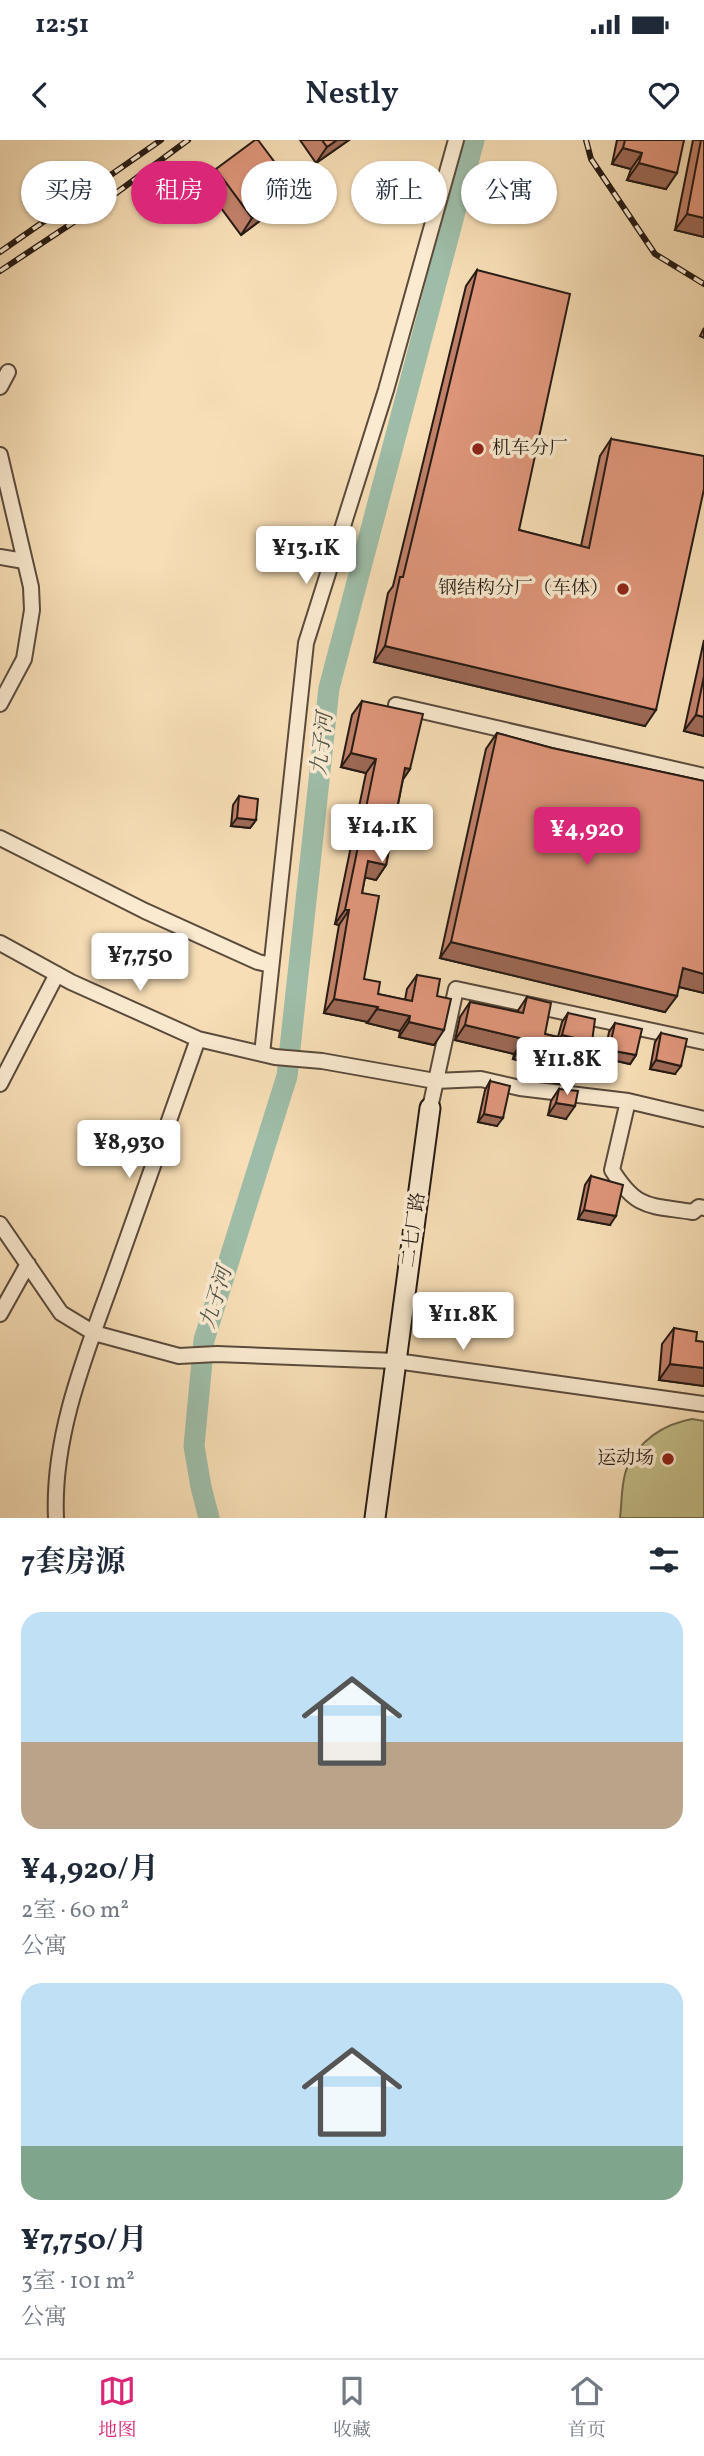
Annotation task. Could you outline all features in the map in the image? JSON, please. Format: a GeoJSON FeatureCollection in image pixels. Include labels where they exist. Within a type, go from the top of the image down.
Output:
{"type":"FeatureCollection","features":[{"type":"Feature","properties":{"kind":"street"},"geometry":{"type":"LineString","coordinates":[[268,1056],[271,965],[306,643],[386,390],[456,140]]}},
{"type":"Feature","properties":{"kind":"street"},"geometry":{"type":"LineString","coordinates":[[0,387],[8,372]]}},
{"type":"Feature","properties":{"kind":"street"},"geometry":{"type":"LineString","coordinates":[[0,455],[31,587],[32,610],[24,659],[0,704]]}},
{"type":"Feature","properties":{"kind":"street"},"geometry":{"type":"LineString","coordinates":[[0,557],[24,561]]}},
{"type":"Feature","properties":{"kind":"street"},"geometry":{"type":"LineString","coordinates":[[396,705],[704,776]]}},
{"type":"Feature","properties":{"kind":"street"},"geometry":{"type":"LineString","coordinates":[[0,838],[145,911],[258,962],[271,965]]}},
{"type":"Feature","properties":{"kind":"street"},"geometry":{"type":"LineString","coordinates":[[0,943],[57,974],[198,1039],[268,1056],[301,1058],[435,1081],[481,1079],[520,1088],[628,1101],[704,1119]]}},
{"type":"Feature","properties":{"kind":"street"},"geometry":{"type":"LineString","coordinates":[[0,1084],[57,974]]}},
{"type":"Feature","properties":{"kind":"street"},"geometry":{"type":"LineString","coordinates":[[430,1108],[456,989],[704,1042]]}},
{"type":"Feature","properties":{"kind":"street"},"geometry":{"type":"LineString","coordinates":[[56,1518],[55,1495],[67,1416],[198,1039]]}},
{"type":"Feature","properties":{"kind":"street"},"geometry":{"type":"LineString","coordinates":[[628,1101],[612,1170],[624,1188],[640,1203],[693,1212],[699,1207],[704,1208]]}},
{"type":"Feature","properties":{"kind":"street","name":"二七厂路"},"geometry":{"type":"LineString","coordinates":[[375,1518],[430,1108]]}},
{"type":"Feature","properties":{"kind":"street"},"geometry":{"type":"LineString","coordinates":[[0,1224],[61,1313],[94,1333],[178,1356],[217,1354],[396,1361],[704,1404]]}},
{"type":"Feature","properties":{"kind":"street"},"geometry":{"type":"LineString","coordinates":[[0,1314],[28,1264]]}},
{"type":"Feature","properties":{"kind":"shaded area","name":"运动场"},"geometry":{"type":"Polygon","coordinates":[[[692,1419],[704,1421],[704,1518],[620,1518],[625,1474],[638,1449],[662,1429],[692,1419]]]}},
{"type":"Feature","properties":{"kind":"building"},"geometry":{"type":"Polygon","coordinates":[[[258,140],[274,161],[241,161],[241,203],[227,184],[227,161],[258,140]]]}},
{"type":"Feature","properties":{"kind":"building"},"geometry":{"type":"Polygon","coordinates":[[[322,140],[337,140],[327,147],[322,140]]]}},
{"type":"Feature","properties":{"kind":"building"},"geometry":{"type":"Polygon","coordinates":[[[625,140],[684,140],[677,173],[639,163],[642,153],[623,148],[625,140]]]}},
{"type":"Feature","properties":{"kind":"building"},"geometry":{"type":"Polygon","coordinates":[[[701,140],[704,140],[704,218],[687,214],[701,140]]]}},
{"type":"Feature","properties":{"kind":"building"},"geometry":{"type":"Polygon","coordinates":[[[477,270],[570,294],[519,530],[589,548],[611,439],[704,456],[704,489],[656,710],[385,646],[477,270]]]}},
{"type":"Feature","properties":{"kind":"building"},"geometry":{"type":"Polygon","coordinates":[[[704,676],[704,717],[696,715],[704,676]]]}},
{"type":"Feature","properties":{"kind":"building"},"geometry":{"type":"Polygon","coordinates":[[[362,701],[423,714],[410,769],[405,768],[386,865],[368,861],[362,893],[379,896],[364,979],[380,982],[378,994],[412,1001],[417,975],[440,979],[437,996],[451,999],[444,1030],[409,1022],[410,1016],[334,999],[349,910],[345,910],[376,759],[351,753],[362,701]]]}},
{"type":"Feature","properties":{"kind":"building"},"geometry":{"type":"Polygon","coordinates":[[[497,733],[552,748],[704,781],[704,974],[683,968],[677,996],[451,942],[497,733]]]}},
{"type":"Feature","properties":{"kind":"building"},"geometry":{"type":"Polygon","coordinates":[[[239,796],[258,799],[256,820],[237,818],[239,796]]]}},
{"type":"Feature","properties":{"kind":"building"},"geometry":{"type":"Polygon","coordinates":[[[527,997],[551,1003],[545,1034],[570,1040],[567,1055],[523,1044],[524,1039],[465,1025],[470,1002],[523,1013],[527,997]]]}},
{"type":"Feature","properties":{"kind":"building"},"geometry":{"type":"Polygon","coordinates":[[[568,1013],[595,1019],[592,1042],[562,1035],[568,1013]]]}},
{"type":"Feature","properties":{"kind":"building"},"geometry":{"type":"Polygon","coordinates":[[[615,1023],[642,1029],[636,1055],[609,1050],[615,1023]]]}},
{"type":"Feature","properties":{"kind":"building"},"geometry":{"type":"Polygon","coordinates":[[[661,1033],[687,1039],[681,1066],[656,1060],[661,1033]]]}},
{"type":"Feature","properties":{"kind":"building"},"geometry":{"type":"Polygon","coordinates":[[[566,1058],[583,1063],[582,1072],[564,1070],[566,1058]]]}},
{"type":"Feature","properties":{"kind":"building"},"geometry":{"type":"Polygon","coordinates":[[[490,1081],[510,1086],[503,1118],[484,1114],[490,1081]]]}},
{"type":"Feature","properties":{"kind":"building"},"geometry":{"type":"Polygon","coordinates":[[[559,1089],[578,1091],[575,1106],[556,1103],[559,1089]]]}},
{"type":"Feature","properties":{"kind":"building"},"geometry":{"type":"Polygon","coordinates":[[[591,1176],[623,1185],[616,1216],[584,1210],[591,1176]]]}},
{"type":"Feature","properties":{"kind":"building"},"geometry":{"type":"Polygon","coordinates":[[[674,1328],[697,1332],[696,1341],[704,1342],[704,1368],[670,1364],[674,1328]]]}},
{"type":"Feature","properties":{"kind":"waterway","name":"九子河"},"geometry":{"type":"LineString","coordinates":[[209,1518],[194,1446],[204,1340],[287,1076],[329,688],[474,140]]}},
{"type":"Feature","properties":{"kind":"railway"},"geometry":{"type":"LineString","coordinates":[[0,252],[161,140]]}},
{"type":"Feature","properties":{"kind":"railway"},"geometry":{"type":"LineString","coordinates":[[0,271],[104,202],[188,140]]}},
{"type":"Feature","properties":{"kind":"railway"},"geometry":{"type":"LineString","coordinates":[[586,140],[591,159],[655,254],[704,284]]}},
{"type":"Feature","properties":{"kind":"place","name":"机车分厂"},"geometry":{"type":"Point","coordinates":[478,449]}},
{"type":"Feature","properties":{"kind":"place","name":"钢结构分厂（车体）"},"geometry":{"type":"Point","coordinates":[623,589]}},
{"type":"Feature","properties":{"kind":"place","name":"运动场"},"geometry":{"type":"Point","coordinates":[668,1459]}}]}
